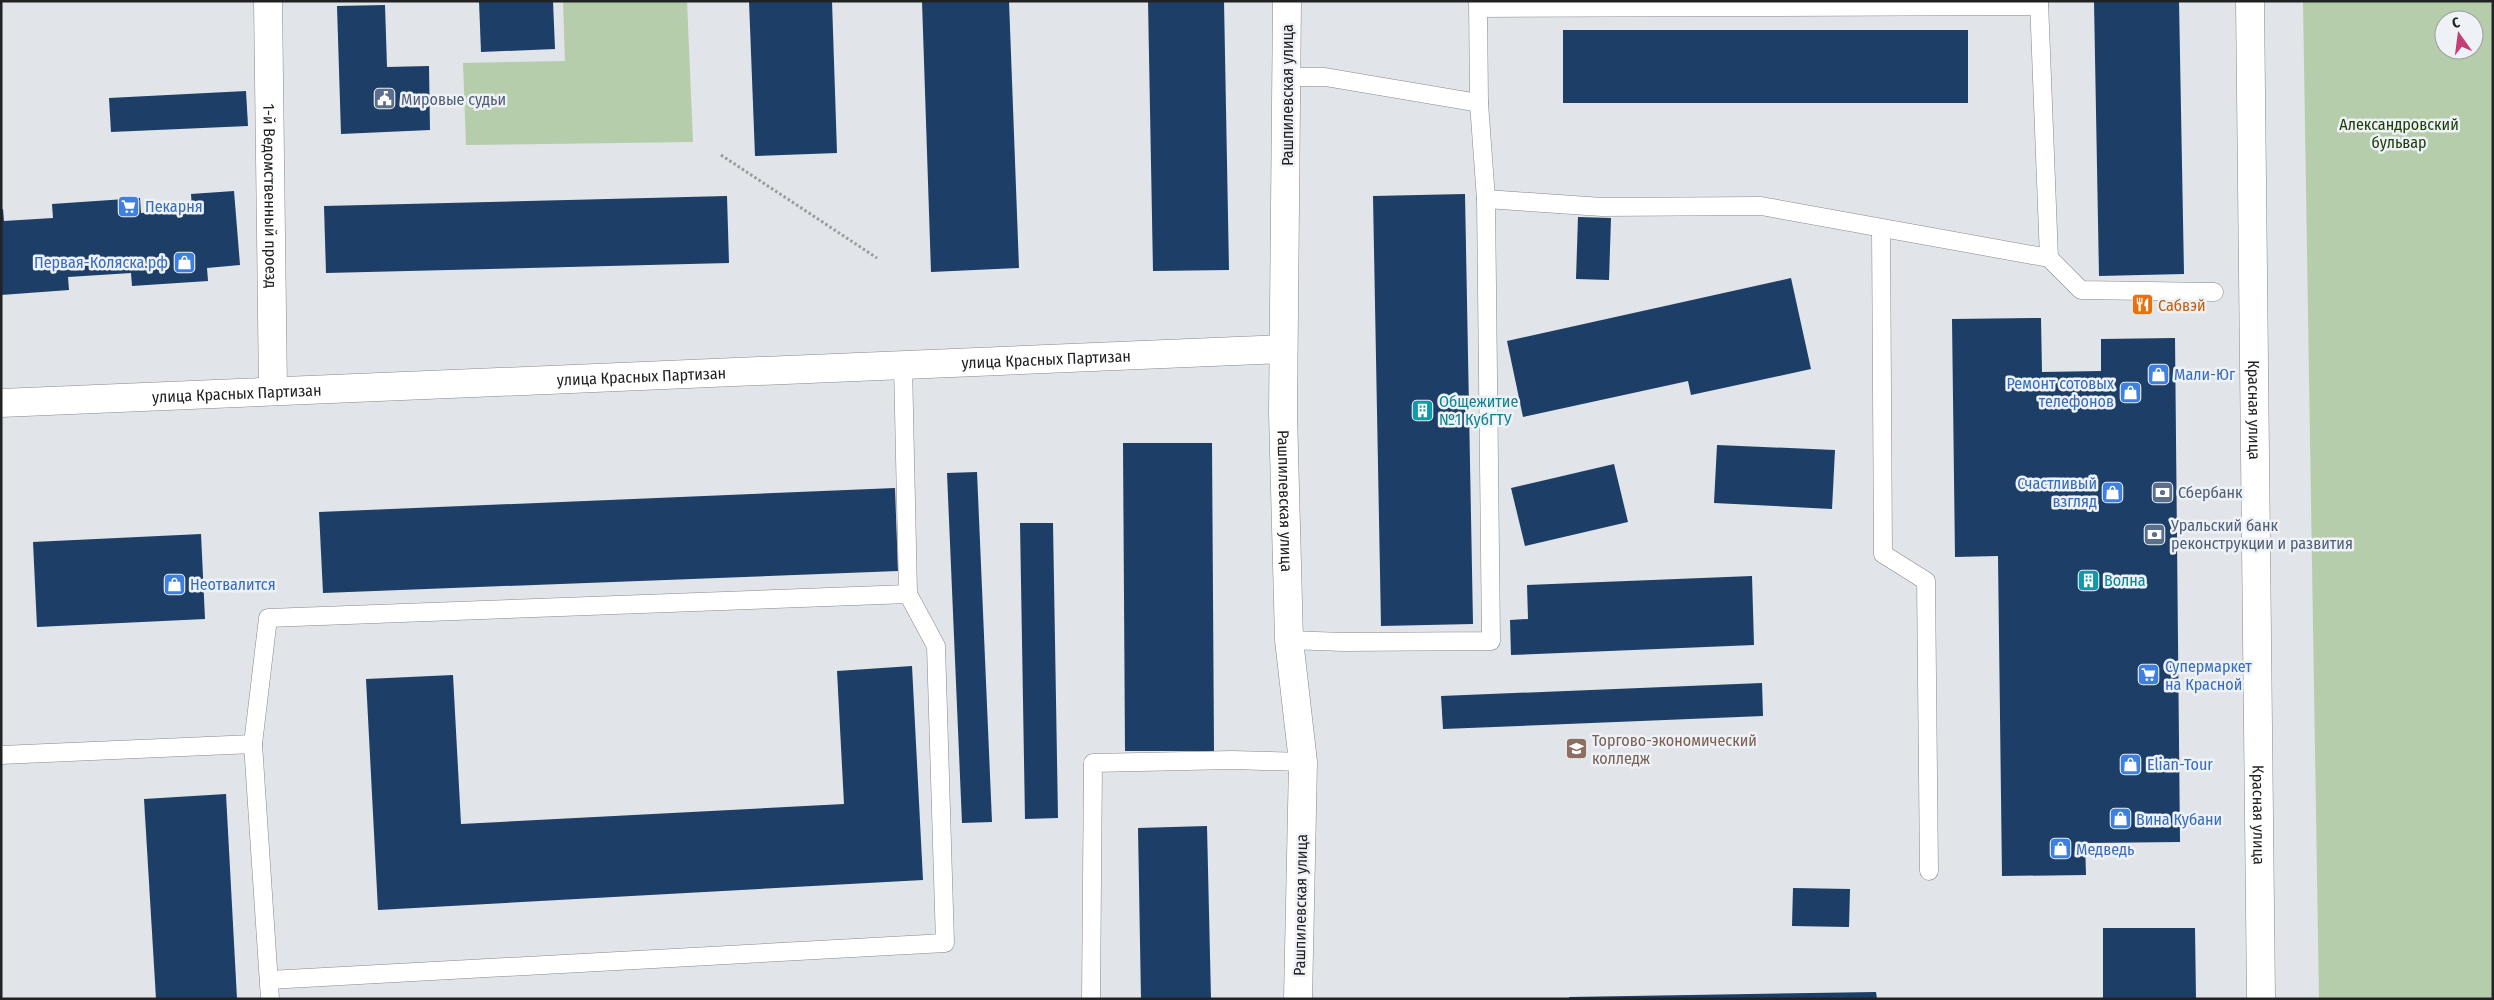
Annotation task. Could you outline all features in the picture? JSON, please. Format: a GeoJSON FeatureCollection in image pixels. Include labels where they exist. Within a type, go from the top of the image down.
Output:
{"type":"FeatureCollection","features":[{"type":"Feature","properties":{"kind":"street","name":"1-й Ведомственный проезд"},"geometry":{"type":"LineString","coordinates":[[268,1],[273,391]]}},
{"type":"Feature","properties":{"kind":"street","name":"Рашпилевская улица"},"geometry":{"type":"LineString","coordinates":[[1287,1],[1288,77],[1283,349],[1289,640],[1303,762],[1298,999]]}},
{"type":"Feature","properties":{"kind":"street","name":"Красная улица"},"geometry":{"type":"LineString","coordinates":[[2250,1],[2261,999]]}},
{"type":"Feature","properties":{"kind":"street","name":"улица Красных Партизан"},"geometry":{"type":"LineString","coordinates":[[1,403],[1283,349]]}},
{"type":"Feature","properties":{"kind":"lane"},"geometry":{"type":"LineString","coordinates":[[1289,640],[1343,642],[1491,641],[1486,199],[1479,103],[1478,4],[2039,4],[2049,258]]}},
{"type":"Feature","properties":{"kind":"lane"},"geometry":{"type":"LineString","coordinates":[[1288,77],[1325,78],[1479,103]]}},
{"type":"Feature","properties":{"kind":"lane"},"geometry":{"type":"LineString","coordinates":[[1486,199],[1602,208],[1762,206],[2049,258],[2081,290],[2214,292]]}},
{"type":"Feature","properties":{"kind":"lane"},"geometry":{"type":"LineString","coordinates":[[1881,228],[1883,554],[1926,581],[1929,871]]}},
{"type":"Feature","properties":{"kind":"lane"},"geometry":{"type":"LineString","coordinates":[[269,980],[945,943],[936,646],[908,594],[902,365]]}},
{"type":"Feature","properties":{"kind":"lane"},"geometry":{"type":"LineString","coordinates":[[270,999],[253,744],[268,618],[908,594]]}},
{"type":"Feature","properties":{"kind":"lane"},"geometry":{"type":"LineString","coordinates":[[1,755],[253,744]]}},
{"type":"Feature","properties":{"kind":"lane"},"geometry":{"type":"LineString","coordinates":[[1091,999],[1093,763],[1232,760],[1303,762]]}},
{"type":"Feature","properties":{"kind":"path"},"geometry":{"type":"LineString","coordinates":[[721,155],[877,258]]}},
{"type":"Feature","properties":{"kind":"green space"},"geometry":{"type":"Polygon","coordinates":[[[563,1],[687,1],[693,142],[466,145],[463,63],[565,61],[563,1]]]}},
{"type":"Feature","properties":{"kind":"green space","name":"Александровский бульвар"},"geometry":{"type":"Polygon","coordinates":[[[2303,1],[2493,1],[2493,999],[2319,999],[2303,1]]]}},
{"type":"Feature","properties":{"kind":"building"},"geometry":{"type":"Polygon","coordinates":[[[479,1],[553,1],[555,49],[481,52],[479,1]]]}},
{"type":"Feature","properties":{"kind":"building"},"geometry":{"type":"Polygon","coordinates":[[[749,1],[832,1],[837,153],[755,156],[749,1]]]}},
{"type":"Feature","properties":{"kind":"building"},"geometry":{"type":"Polygon","coordinates":[[[922,1],[1009,1],[1019,268],[931,272],[922,1]]]}},
{"type":"Feature","properties":{"kind":"building"},"geometry":{"type":"Polygon","coordinates":[[[1148,1],[1224,1],[1229,270],[1153,271],[1148,1]]]}},
{"type":"Feature","properties":{"kind":"building"},"geometry":{"type":"Polygon","coordinates":[[[2094,1],[2179,1],[2184,274],[2099,276],[2094,1]]]}},
{"type":"Feature","properties":{"kind":"building","name":"Мировые судьи"},"geometry":{"type":"Polygon","coordinates":[[[385,5],[387,67],[429,66],[430,130],[341,134],[337,6],[385,5]]]}},
{"type":"Feature","properties":{"kind":"building"},"geometry":{"type":"Polygon","coordinates":[[[1563,30],[1968,30],[1968,103],[1563,103],[1563,30]]]}},
{"type":"Feature","properties":{"kind":"building"},"geometry":{"type":"Polygon","coordinates":[[[246,91],[248,126],[111,132],[109,98],[246,91]]]}},
{"type":"Feature","properties":{"kind":"building"},"geometry":{"type":"Polygon","coordinates":[[[234,191],[240,265],[207,268],[208,281],[132,286],[131,273],[68,277],[69,290],[1,295],[1,209],[3,209],[4,221],[53,218],[52,204],[140,198],[141,213],[192,209],[191,194],[234,191]]]}},
{"type":"Feature","properties":{"kind":"building","name":"Общежитие №1 КубГТУ"},"geometry":{"type":"Polygon","coordinates":[[[1465,194],[1473,624],[1381,626],[1373,196],[1465,194]]]}},
{"type":"Feature","properties":{"kind":"building"},"geometry":{"type":"Polygon","coordinates":[[[727,196],[729,263],[326,273],[324,206],[727,196]]]}},
{"type":"Feature","properties":{"kind":"building"},"geometry":{"type":"Polygon","coordinates":[[[1578,217],[1611,218],[1609,280],[1576,279],[1578,217]]]}},
{"type":"Feature","properties":{"kind":"building"},"geometry":{"type":"Polygon","coordinates":[[[1791,278],[1811,369],[1691,395],[1688,381],[1523,417],[1507,341],[1791,278]]]}},
{"type":"Feature","properties":{"kind":"building","name":"Волна"},"geometry":{"type":"Polygon","coordinates":[[[2041,318],[2042,372],[2101,371],[2101,339],[2175,338],[2180,842],[2085,843],[2086,875],[2002,876],[1998,556],[1955,557],[1952,319],[2041,318]]]}},
{"type":"Feature","properties":{"kind":"building"},"geometry":{"type":"Polygon","coordinates":[[[1123,443],[1212,443],[1214,751],[1125,751],[1123,443]]]}},
{"type":"Feature","properties":{"kind":"building"},"geometry":{"type":"Polygon","coordinates":[[[1717,445],[1835,450],[1832,509],[1714,503],[1717,445]]]}},
{"type":"Feature","properties":{"kind":"building"},"geometry":{"type":"Polygon","coordinates":[[[1614,464],[1628,522],[1525,546],[1511,488],[1614,464]]]}},
{"type":"Feature","properties":{"kind":"building"},"geometry":{"type":"Polygon","coordinates":[[[977,472],[992,822],[962,823],[947,473],[977,472]]]}},
{"type":"Feature","properties":{"kind":"building"},"geometry":{"type":"Polygon","coordinates":[[[895,488],[898,571],[323,593],[319,512],[895,488]]]}},
{"type":"Feature","properties":{"kind":"building"},"geometry":{"type":"Polygon","coordinates":[[[1020,523],[1053,523],[1058,818],[1025,819],[1020,523]]]}},
{"type":"Feature","properties":{"kind":"building"},"geometry":{"type":"Polygon","coordinates":[[[201,534],[205,619],[37,627],[33,542],[201,534]]]}},
{"type":"Feature","properties":{"kind":"building"},"geometry":{"type":"Polygon","coordinates":[[[1752,576],[1754,645],[1511,655],[1510,620],[1528,619],[1527,585],[1752,576]]]}},
{"type":"Feature","properties":{"kind":"building"},"geometry":{"type":"Polygon","coordinates":[[[912,666],[923,880],[378,910],[366,679],[453,675],[461,824],[844,804],[837,671],[912,666]]]}},
{"type":"Feature","properties":{"kind":"building"},"geometry":{"type":"Polygon","coordinates":[[[1762,683],[1763,716],[1443,729],[1441,696],[1762,683]]]}},
{"type":"Feature","properties":{"kind":"building"},"geometry":{"type":"Polygon","coordinates":[[[226,794],[237,999],[156,999],[144,799],[226,794]]]}},
{"type":"Feature","properties":{"kind":"building"},"geometry":{"type":"Polygon","coordinates":[[[1207,826],[1211,999],[1141,999],[1138,828],[1207,826]]]}},
{"type":"Feature","properties":{"kind":"building"},"geometry":{"type":"Polygon","coordinates":[[[1793,888],[1850,889],[1849,927],[1792,926],[1793,888]]]}},
{"type":"Feature","properties":{"kind":"building"},"geometry":{"type":"Polygon","coordinates":[[[2103,928],[2195,928],[2196,999],[2103,999],[2103,928]]]}},
{"type":"Feature","properties":{"kind":"building"},"geometry":{"type":"Polygon","coordinates":[[[1876,992],[1877,999],[1569,999],[1569,997],[1876,992]]]}},
{"type":"Feature","properties":{"kind":"place","name":"Мировые судьи"},"geometry":{"type":"Point","coordinates":[385,99]}},
{"type":"Feature","properties":{"kind":"place","name":"Пекарня"},"geometry":{"type":"Point","coordinates":[129,206]}},
{"type":"Feature","properties":{"kind":"place","name":"Первая-Коляска.рф"},"geometry":{"type":"Point","coordinates":[184,262]}},
{"type":"Feature","properties":{"kind":"place","name":"Сабвэй"},"geometry":{"type":"Point","coordinates":[2142,305]}},
{"type":"Feature","properties":{"kind":"place","name":"Мали-Юг"},"geometry":{"type":"Point","coordinates":[2158,374]}},
{"type":"Feature","properties":{"kind":"place","name":"Ремонт сотовых телефонов"},"geometry":{"type":"Point","coordinates":[2130,392]}},
{"type":"Feature","properties":{"kind":"place","name":"Общежитие №1 КубГТУ"},"geometry":{"type":"Point","coordinates":[1423,410]}},
{"type":"Feature","properties":{"kind":"place","name":"Счастливый взгляд"},"geometry":{"type":"Point","coordinates":[2113,492]}},
{"type":"Feature","properties":{"kind":"place","name":"Сбербанк"},"geometry":{"type":"Point","coordinates":[2162,492]}},
{"type":"Feature","properties":{"kind":"place","name":"Уральский банк реконструкции и развития"},"geometry":{"type":"Point","coordinates":[2155,534]}},
{"type":"Feature","properties":{"kind":"place","name":"Волна"},"geometry":{"type":"Point","coordinates":[2088,580]}},
{"type":"Feature","properties":{"kind":"place","name":"Неотвалится"},"geometry":{"type":"Point","coordinates":[174,584]}},
{"type":"Feature","properties":{"kind":"place","name":"Супермаркет на Красной"},"geometry":{"type":"Point","coordinates":[2149,675]}},
{"type":"Feature","properties":{"kind":"place","name":"Торгово-экономический колледж"},"geometry":{"type":"Point","coordinates":[1576,749]}},
{"type":"Feature","properties":{"kind":"place","name":"Elian-Tour"},"geometry":{"type":"Point","coordinates":[2131,764]}},
{"type":"Feature","properties":{"kind":"place","name":"Вина Кубани"},"geometry":{"type":"Point","coordinates":[2120,819]}},
{"type":"Feature","properties":{"kind":"place","name":"Медведь"},"geometry":{"type":"Point","coordinates":[2060,849]}}]}
